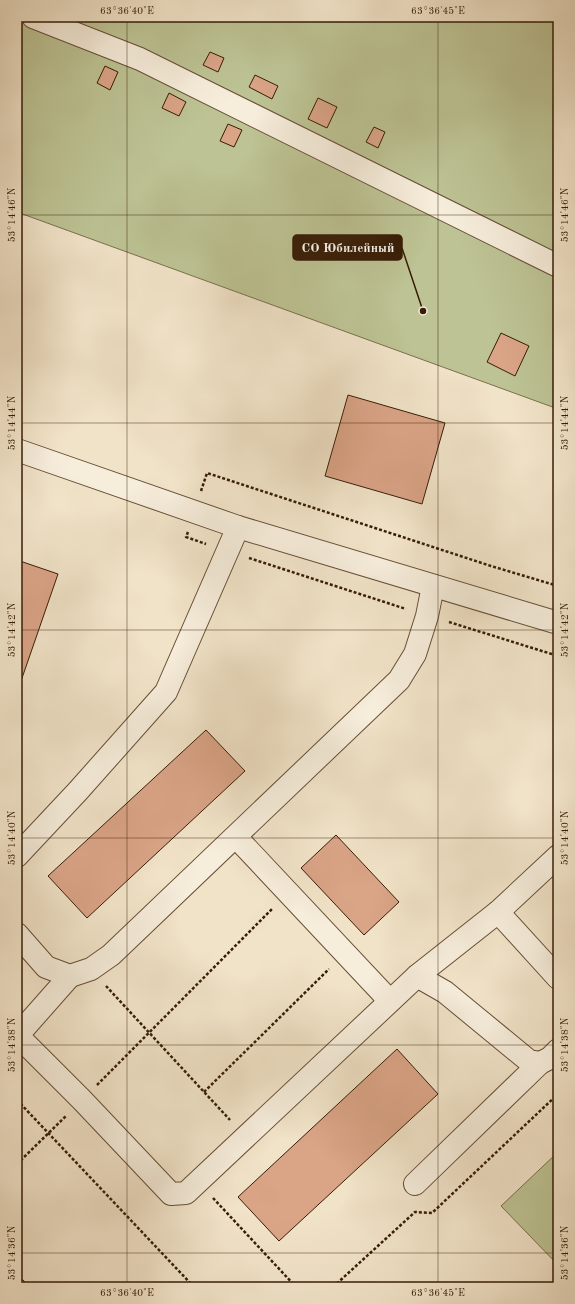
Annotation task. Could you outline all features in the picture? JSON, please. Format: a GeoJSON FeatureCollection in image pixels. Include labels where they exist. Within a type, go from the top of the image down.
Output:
{"type":"FeatureCollection","features":[{"type":"Feature","properties":{"kind":"lane"},"geometry":{"type":"LineString","coordinates":[[33,17],[140,59],[558,266]]}},
{"type":"Feature","properties":{"kind":"lane"},"geometry":{"type":"LineString","coordinates":[[17,450],[238,527],[558,623]]}},
{"type":"Feature","properties":{"kind":"lane"},"geometry":{"type":"LineString","coordinates":[[17,856],[78,791],[166,692],[238,527]]}},
{"type":"Feature","properties":{"kind":"lane"},"geometry":{"type":"LineString","coordinates":[[433,586],[427,616],[415,654],[400,680],[111,955],[91,969],[70,976],[17,1035],[82,1100],[171,1194],[186,1193],[416,976],[498,912],[558,856]]}},
{"type":"Feature","properties":{"kind":"lane"},"geometry":{"type":"LineString","coordinates":[[236,837],[390,1001]]}},
{"type":"Feature","properties":{"kind":"lane"},"geometry":{"type":"LineString","coordinates":[[498,912],[558,978]]}},
{"type":"Feature","properties":{"kind":"lane"},"geometry":{"type":"LineString","coordinates":[[17,934],[46,967],[70,976]]}},
{"type":"Feature","properties":{"kind":"lane"},"geometry":{"type":"LineString","coordinates":[[416,976],[445,992],[529,1061],[540,1063]]}},
{"type":"Feature","properties":{"kind":"lane"},"geometry":{"type":"LineString","coordinates":[[415,1184],[540,1063],[550,1058],[558,1050]]}},
{"type":"Feature","properties":{"kind":"path"},"geometry":{"type":"LineString","coordinates":[[558,586],[207,473],[186,537],[427,616],[558,656]]}},
{"type":"Feature","properties":{"kind":"path"},"geometry":{"type":"LineString","coordinates":[[17,1164],[288,893]]}},
{"type":"Feature","properties":{"kind":"path"},"geometry":{"type":"LineString","coordinates":[[204,1092],[345,954]]}},
{"type":"Feature","properties":{"kind":"path"},"geometry":{"type":"LineString","coordinates":[[91,969],[246,1137]]}},
{"type":"Feature","properties":{"kind":"path"},"geometry":{"type":"LineString","coordinates":[[333,1287],[415,1212],[432,1213],[558,1094]]}},
{"type":"Feature","properties":{"kind":"path"},"geometry":{"type":"LineString","coordinates":[[554,1097],[558,1101]]}},
{"type":"Feature","properties":{"kind":"path"},"geometry":{"type":"LineString","coordinates":[[17,1100],[194,1287]]}},
{"type":"Feature","properties":{"kind":"path"},"geometry":{"type":"LineString","coordinates":[[198,1182],[296,1287]]}},
{"type":"Feature","properties":{"kind":"green space"},"geometry":{"type":"Polygon","coordinates":[[[17,17],[558,17],[558,409],[17,212],[17,17]]]}},
{"type":"Feature","properties":{"kind":"green space"},"geometry":{"type":"Polygon","coordinates":[[[558,1152],[558,1265],[501,1206],[558,1152]]]}},
{"type":"Feature","properties":{"kind":"building"},"geometry":{"type":"Polygon","coordinates":[[[210,52],[224,58],[218,72],[203,65],[210,52]]]}},
{"type":"Feature","properties":{"kind":"building"},"geometry":{"type":"Polygon","coordinates":[[[105,66],[118,72],[110,90],[97,83],[105,66]]]}},
{"type":"Feature","properties":{"kind":"building"},"geometry":{"type":"Polygon","coordinates":[[[255,75],[278,86],[272,99],[249,87],[255,75]]]}},
{"type":"Feature","properties":{"kind":"building"},"geometry":{"type":"Polygon","coordinates":[[[169,93],[186,102],[179,116],[162,108],[169,93]]]}},
{"type":"Feature","properties":{"kind":"building"},"geometry":{"type":"Polygon","coordinates":[[[318,98],[337,107],[327,128],[308,119],[318,98]]]}},
{"type":"Feature","properties":{"kind":"building"},"geometry":{"type":"Polygon","coordinates":[[[228,124],[242,130],[234,147],[220,141],[228,124]]]}},
{"type":"Feature","properties":{"kind":"building"},"geometry":{"type":"Polygon","coordinates":[[[374,127],[385,132],[378,148],[366,142],[374,127]]]}},
{"type":"Feature","properties":{"kind":"building"},"geometry":{"type":"Polygon","coordinates":[[[501,333],[529,346],[515,376],[487,362],[501,333]]]}},
{"type":"Feature","properties":{"kind":"building"},"geometry":{"type":"Polygon","coordinates":[[[348,395],[445,423],[422,504],[325,476],[348,395]]]}},
{"type":"Feature","properties":{"kind":"building"},"geometry":{"type":"Polygon","coordinates":[[[17,560],[58,574],[21,681],[17,680],[17,560]]]}},
{"type":"Feature","properties":{"kind":"building"},"geometry":{"type":"Polygon","coordinates":[[[206,730],[245,771],[87,918],[48,876],[206,730]]]}},
{"type":"Feature","properties":{"kind":"building"},"geometry":{"type":"Polygon","coordinates":[[[336,835],[399,902],[364,935],[301,868],[336,835]]]}},
{"type":"Feature","properties":{"kind":"building"},"geometry":{"type":"Polygon","coordinates":[[[397,1049],[438,1094],[279,1241],[238,1197],[397,1049]]]}},
{"type":"Feature","properties":{"kind":"building"},"geometry":{"type":"Polygon","coordinates":[[[17,1274],[30,1287],[17,1287],[17,1274]]]}},
{"type":"Feature","properties":{"kind":"place","name":"СО Юбилейный"},"geometry":{"type":"Point","coordinates":[423,311]}}]}
